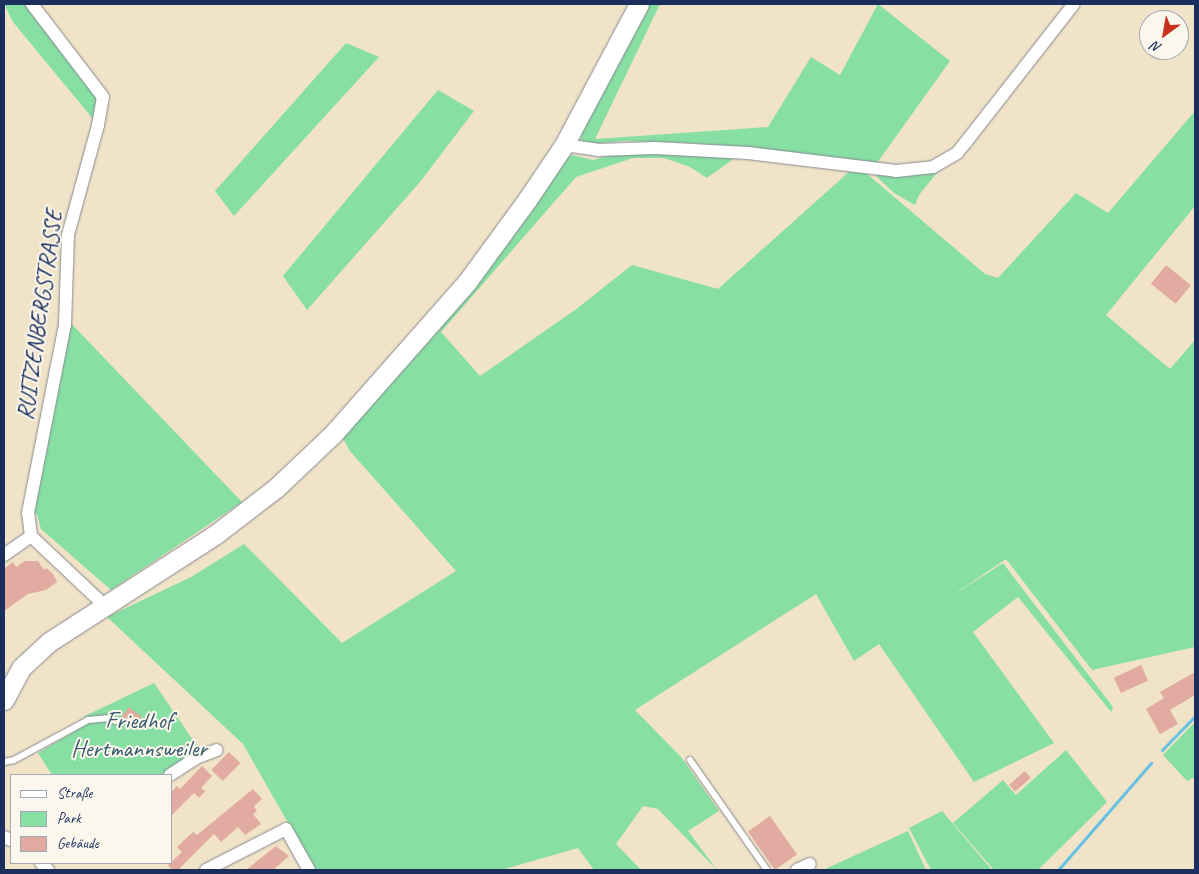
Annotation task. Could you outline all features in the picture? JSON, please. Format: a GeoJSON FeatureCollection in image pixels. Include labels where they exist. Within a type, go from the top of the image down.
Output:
{"type":"FeatureCollection","features":[{"type":"Feature","properties":{"kind":"street","name":"RUITZENBERGSTRASSE"},"geometry":{"type":"LineString","coordinates":[[31,536],[28,513],[64,325],[68,234],[100,117],[102,97],[32,4]]}},
{"type":"Feature","properties":{"kind":"street"},"geometry":{"type":"LineString","coordinates":[[4,700],[28,659],[104,605],[246,512],[333,434],[467,282],[564,145],[639,4]]}},
{"type":"Feature","properties":{"kind":"street"},"geometry":{"type":"LineString","coordinates":[[564,145],[598,150],[655,148],[748,153],[896,171],[933,167],[957,153],[1074,4]]}},
{"type":"Feature","properties":{"kind":"street"},"geometry":{"type":"LineString","coordinates":[[4,555],[31,536],[104,605]]}},
{"type":"Feature","properties":{"kind":"street"},"geometry":{"type":"LineString","coordinates":[[172,774],[196,758],[217,750]]}},
{"type":"Feature","properties":{"kind":"street"},"geometry":{"type":"LineString","coordinates":[[206,870],[286,829],[309,870]]}},
{"type":"Feature","properties":{"kind":"street"},"geometry":{"type":"LineString","coordinates":[[796,870],[810,864]]}},
{"type":"Feature","properties":{"kind":"lane"},"geometry":{"type":"LineString","coordinates":[[4,762],[14,760],[88,720],[110,718],[115,721]]}},
{"type":"Feature","properties":{"kind":"lane"},"geometry":{"type":"LineString","coordinates":[[690,760],[767,870]]}},
{"type":"Feature","properties":{"kind":"green space"},"geometry":{"type":"Polygon","coordinates":[[[4,4],[29,4],[98,101],[93,119],[13,22],[4,4]]]}},
{"type":"Feature","properties":{"kind":"green space"},"geometry":{"type":"Polygon","coordinates":[[[644,4],[660,4],[595,139],[768,127],[811,57],[840,75],[878,4],[950,61],[877,163],[689,143],[626,141],[583,144],[579,131],[644,4]]]}},
{"type":"Feature","properties":{"kind":"green space"},"geometry":{"type":"Polygon","coordinates":[[[346,43],[379,57],[234,216],[215,191],[346,43]]]}},
{"type":"Feature","properties":{"kind":"green space"},"geometry":{"type":"Polygon","coordinates":[[[438,90],[474,111],[420,182],[307,310],[283,276],[438,90]]]}},
{"type":"Feature","properties":{"kind":"green space"},"geometry":{"type":"Polygon","coordinates":[[[1195,111],[1195,206],[1106,315],[1170,369],[1195,340],[1195,647],[1092,670],[1006,559],[948,598],[1003,563],[1113,707],[1111,712],[1018,597],[973,632],[1054,743],[974,782],[879,644],[854,661],[816,594],[635,710],[682,758],[719,811],[688,831],[717,870],[658,809],[643,806],[616,844],[641,870],[594,870],[578,848],[501,870],[315,870],[243,744],[107,617],[191,577],[244,544],[342,643],[456,571],[350,451],[342,437],[562,160],[572,155],[593,160],[625,151],[739,155],[707,178],[690,167],[664,158],[633,158],[576,177],[441,332],[480,376],[575,310],[632,265],[718,289],[851,170],[866,173],[985,274],[998,278],[1076,193],[1108,213],[1195,111]]]}},
{"type":"Feature","properties":{"kind":"green space"},"geometry":{"type":"Polygon","coordinates":[[[940,169],[919,195],[915,205],[894,193],[874,174],[912,176],[940,169]]]}},
{"type":"Feature","properties":{"kind":"green space"},"geometry":{"type":"Polygon","coordinates":[[[65,317],[242,502],[111,590],[41,529],[37,514],[28,513],[65,317]]]}},
{"type":"Feature","properties":{"kind":"green space","name":"Friedhof Hertmannsweiler"},"geometry":{"type":"Polygon","coordinates":[[[154,683],[199,749],[162,774],[51,774],[38,753],[89,723],[85,716],[154,683]]]}},
{"type":"Feature","properties":{"kind":"green space"},"geometry":{"type":"Polygon","coordinates":[[[1195,722],[1195,777],[1187,781],[1163,755],[1195,722]]]}},
{"type":"Feature","properties":{"kind":"green space"},"geometry":{"type":"Polygon","coordinates":[[[1066,750],[1107,802],[1038,870],[994,870],[953,823],[1003,780],[1016,795],[1066,750]]]}},
{"type":"Feature","properties":{"kind":"green space"},"geometry":{"type":"Polygon","coordinates":[[[942,811],[992,870],[931,870],[909,828],[942,811]]]}},
{"type":"Feature","properties":{"kind":"green space"},"geometry":{"type":"Polygon","coordinates":[[[908,831],[926,870],[823,870],[908,831]]]}},
{"type":"Feature","properties":{"kind":"building"},"geometry":{"type":"Polygon","coordinates":[[[1166,265],[1191,285],[1176,304],[1151,284],[1166,265]]]}},
{"type":"Feature","properties":{"kind":"building"},"geometry":{"type":"Polygon","coordinates":[[[25,561],[38,561],[44,570],[47,568],[53,574],[57,582],[46,590],[28,594],[4,611],[4,569],[13,562],[16,567],[25,561]]]}},
{"type":"Feature","properties":{"kind":"building"},"geometry":{"type":"Polygon","coordinates":[[[1141,665],[1148,680],[1121,693],[1114,678],[1141,665]]]}},
{"type":"Feature","properties":{"kind":"building"},"geometry":{"type":"Polygon","coordinates":[[[1195,672],[1195,695],[1170,710],[1178,724],[1160,734],[1146,709],[1164,698],[1160,692],[1195,672]]]}},
{"type":"Feature","properties":{"kind":"building"},"geometry":{"type":"Polygon","coordinates":[[[129,707],[142,717],[133,728],[120,718],[129,707]]]}},
{"type":"Feature","properties":{"kind":"building"},"geometry":{"type":"Polygon","coordinates":[[[229,752],[240,763],[223,781],[211,770],[229,752]]]}},
{"type":"Feature","properties":{"kind":"building"},"geometry":{"type":"Polygon","coordinates":[[[202,766],[212,776],[201,788],[205,791],[199,798],[194,793],[172,815],[172,791],[177,786],[180,789],[202,766]]]}},
{"type":"Feature","properties":{"kind":"building"},"geometry":{"type":"Polygon","coordinates":[[[1025,771],[1031,778],[1015,792],[1009,785],[1025,771]]]}},
{"type":"Feature","properties":{"kind":"building"},"geometry":{"type":"Polygon","coordinates":[[[253,789],[262,799],[254,806],[257,811],[253,814],[261,824],[245,835],[238,827],[221,842],[214,834],[178,870],[172,870],[168,865],[172,864],[172,861],[182,852],[177,847],[193,832],[197,835],[253,789]]]}},
{"type":"Feature","properties":{"kind":"building"},"geometry":{"type":"Polygon","coordinates":[[[770,816],[797,855],[775,870],[748,831],[770,816]]]}},
{"type":"Feature","properties":{"kind":"building"},"geometry":{"type":"Polygon","coordinates":[[[276,846],[289,856],[273,870],[246,870],[276,846]]]}},
{"type":"Feature","properties":{"kind":"waterway"},"geometry":{"type":"LineString","coordinates":[[1162,750],[1195,716]]}},
{"type":"Feature","properties":{"kind":"waterway"},"geometry":{"type":"LineString","coordinates":[[1058,870],[1151,763]]}}]}
